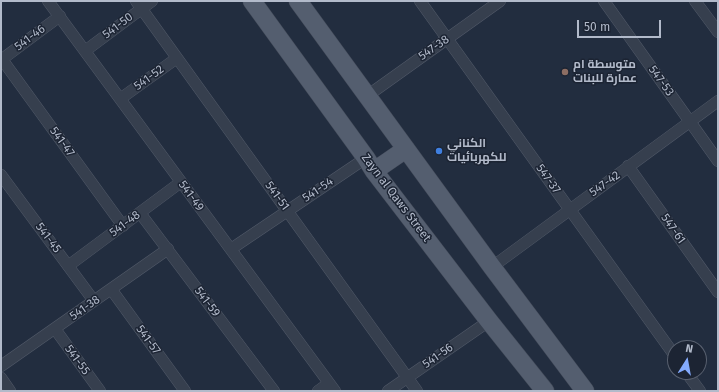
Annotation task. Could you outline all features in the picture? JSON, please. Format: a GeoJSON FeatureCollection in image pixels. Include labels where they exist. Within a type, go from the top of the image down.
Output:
{"type":"FeatureCollection","features":[{"type":"Feature","properties":{"kind":"main road","name":"Zayn al Qaws Street"},"geometry":{"type":"LineString","coordinates":[[252,1],[370,164],[489,321],[545,391]]}},
{"type":"Feature","properties":{"kind":"main road"},"geometry":{"type":"LineString","coordinates":[[298,1],[492,267],[585,391]]}},
{"type":"Feature","properties":{"kind":"main road"},"geometry":{"type":"LineString","coordinates":[[370,164],[406,149]]}},
{"type":"Feature","properties":{"kind":"street","name":"541-49"},"geometry":{"type":"LineString","coordinates":[[48,1],[332,387]]}},
{"type":"Feature","properties":{"kind":"street","name":"541-50"},"geometry":{"type":"LineString","coordinates":[[85,51],[139,5],[152,1]]}},
{"type":"Feature","properties":{"kind":"street","name":"547-37"},"geometry":{"type":"LineString","coordinates":[[420,1],[667,345]]}},
{"type":"Feature","properties":{"kind":"street","name":"547-38"},"geometry":{"type":"LineString","coordinates":[[367,96],[500,1]]}},
{"type":"Feature","properties":{"kind":"street","name":"547-53"},"geometry":{"type":"LineString","coordinates":[[604,1],[718,160]]}},
{"type":"Feature","properties":{"kind":"street"},"geometry":{"type":"LineString","coordinates":[[695,1],[718,32]]}},
{"type":"Feature","properties":{"kind":"street","name":"541-51"},"geometry":{"type":"LineString","coordinates":[[139,5],[417,391]]}},
{"type":"Feature","properties":{"kind":"street","name":"541-46"},"geometry":{"type":"LineString","coordinates":[[1,59],[60,16]]}},
{"type":"Feature","properties":{"kind":"street","name":"541-52"},"geometry":{"type":"LineString","coordinates":[[120,99],[177,58]]}},
{"type":"Feature","properties":{"kind":"street","name":"541-47"},"geometry":{"type":"LineString","coordinates":[[1,59],[123,226]]}},
{"type":"Feature","properties":{"kind":"street","name":"547-42"},"geometry":{"type":"LineString","coordinates":[[492,267],[718,101]]}},
{"type":"Feature","properties":{"kind":"street","name":"541-54"},"geometry":{"type":"LineString","coordinates":[[230,249],[288,211],[370,164]]}},
{"type":"Feature","properties":{"kind":"street","name":"547-61"},"geometry":{"type":"LineString","coordinates":[[628,166],[718,292]]}},
{"type":"Feature","properties":{"kind":"street","name":"541-45"},"geometry":{"type":"LineString","coordinates":[[1,175],[94,301]]}},
{"type":"Feature","properties":{"kind":"street","name":"541-48"},"geometry":{"type":"LineString","coordinates":[[68,266],[181,182]]}},
{"type":"Feature","properties":{"kind":"street","name":"541-59"},"geometry":{"type":"LineString","coordinates":[[140,213],[274,391]]}},
{"type":"Feature","properties":{"kind":"street","name":"541-38"},"geometry":{"type":"LineString","coordinates":[[1,366],[168,249]]}},
{"type":"Feature","properties":{"kind":"street","name":"541-57"},"geometry":{"type":"LineString","coordinates":[[111,289],[184,391]]}},
{"type":"Feature","properties":{"kind":"street","name":"541-56"},"geometry":{"type":"LineString","coordinates":[[388,391],[489,321]]}},
{"type":"Feature","properties":{"kind":"street","name":"541-55"},"geometry":{"type":"LineString","coordinates":[[55,329],[100,391]]}},
{"type":"Feature","properties":{"kind":"street"},"geometry":{"type":"LineString","coordinates":[[1,378],[10,391]]}},
{"type":"Feature","properties":{"kind":"street"},"geometry":{"type":"LineString","coordinates":[[692,380],[700,391]]}},
{"type":"Feature","properties":{"kind":"street"},"geometry":{"type":"LineString","coordinates":[[318,391],[332,387]]}},
{"type":"Feature","properties":{"kind":"place","name":"متوسطة ام عمارة للبنات"},"geometry":{"type":"Point","coordinates":[565,72]}},
{"type":"Feature","properties":{"kind":"place","name":"الكناني للكهربائيات"},"geometry":{"type":"Point","coordinates":[439,151]}}]}
